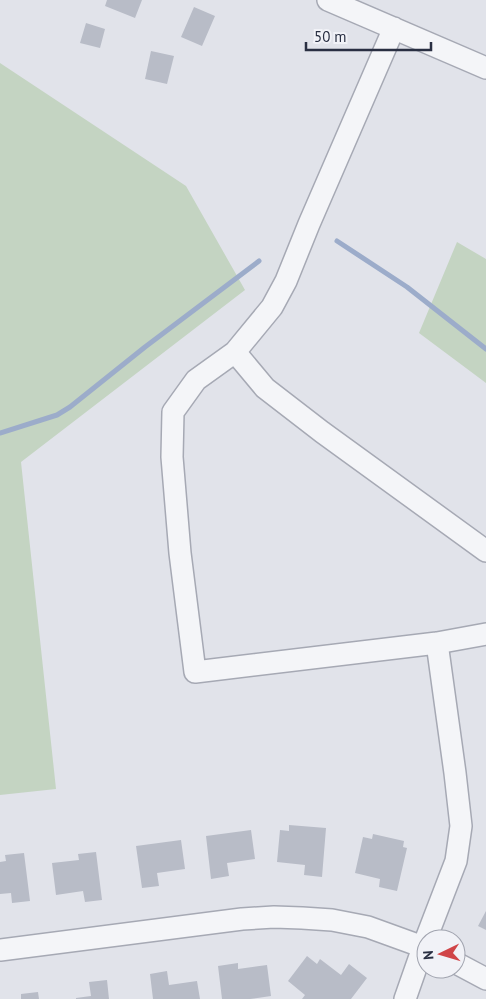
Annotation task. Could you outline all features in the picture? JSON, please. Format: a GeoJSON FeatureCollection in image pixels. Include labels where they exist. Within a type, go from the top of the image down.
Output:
{"type":"FeatureCollection","features":[{"type":"Feature","properties":{"kind":"street"},"geometry":{"type":"LineString","coordinates":[[328,0],[486,68]]}},
{"type":"Feature","properties":{"kind":"street"},"geometry":{"type":"LineString","coordinates":[[394,28],[308,224],[286,281],[272,307],[235,352],[196,380],[173,412],[173,467],[180,553],[195,672],[436,644],[486,634]]}},
{"type":"Feature","properties":{"kind":"street"},"geometry":{"type":"LineString","coordinates":[[235,352],[265,388],[322,432],[486,551]]}},
{"type":"Feature","properties":{"kind":"street"},"geometry":{"type":"LineString","coordinates":[[430,929],[456,861],[461,826],[436,644]]}},
{"type":"Feature","properties":{"kind":"street"},"geometry":{"type":"LineString","coordinates":[[0,950],[242,919],[274,917],[332,920],[368,927],[416,940]]}},
{"type":"Feature","properties":{"kind":"street"},"geometry":{"type":"LineString","coordinates":[[405,999],[416,968]]}},
{"type":"Feature","properties":{"kind":"street"},"geometry":{"type":"LineString","coordinates":[[466,968],[486,979]]}},
{"type":"Feature","properties":{"kind":"green space"},"geometry":{"type":"Polygon","coordinates":[[[0,63],[186,186],[245,290],[21,462],[56,789],[0,795],[0,63]]]}},
{"type":"Feature","properties":{"kind":"green space"},"geometry":{"type":"Polygon","coordinates":[[[457,242],[486,259],[486,383],[419,333],[457,242]]]}},
{"type":"Feature","properties":{"kind":"building"},"geometry":{"type":"Polygon","coordinates":[[[107,0],[142,0],[135,18],[105,6],[107,0]]]}},
{"type":"Feature","properties":{"kind":"building"},"geometry":{"type":"Polygon","coordinates":[[[194,7],[215,16],[202,46],[181,37],[194,7]]]}},
{"type":"Feature","properties":{"kind":"building"},"geometry":{"type":"Polygon","coordinates":[[[86,23],[105,29],[100,48],[80,43],[86,23]]]}},
{"type":"Feature","properties":{"kind":"building"},"geometry":{"type":"Polygon","coordinates":[[[151,51],[174,56],[167,84],[145,79],[151,51]]]}},
{"type":"Feature","properties":{"kind":"building"},"geometry":{"type":"Polygon","coordinates":[[[289,825],[326,828],[322,877],[304,875],[305,865],[277,862],[280,830],[289,831],[289,825]]]}},
{"type":"Feature","properties":{"kind":"building"},"geometry":{"type":"Polygon","coordinates":[[[251,830],[255,859],[227,863],[229,876],[211,879],[206,836],[251,830]]]}},
{"type":"Feature","properties":{"kind":"building"},"geometry":{"type":"Polygon","coordinates":[[[373,834],[404,841],[403,847],[407,848],[397,891],[379,887],[380,879],[355,873],[363,837],[372,839],[373,834]]]}},
{"type":"Feature","properties":{"kind":"building"},"geometry":{"type":"Polygon","coordinates":[[[181,840],[185,869],[157,873],[159,886],[142,888],[136,846],[181,840]]]}},
{"type":"Feature","properties":{"kind":"building"},"geometry":{"type":"Polygon","coordinates":[[[96,852],[102,900],[85,902],[83,891],[56,895],[52,863],[79,860],[78,854],[96,852]]]}},
{"type":"Feature","properties":{"kind":"building"},"geometry":{"type":"Polygon","coordinates":[[[24,853],[30,901],[12,903],[11,893],[0,894],[0,862],[6,861],[5,855],[24,853]]]}},
{"type":"Feature","properties":{"kind":"building"},"geometry":{"type":"Polygon","coordinates":[[[486,911],[486,930],[478,926],[486,911]]]}},
{"type":"Feature","properties":{"kind":"building"},"geometry":{"type":"Polygon","coordinates":[[[307,956],[317,964],[320,959],[341,975],[349,964],[367,978],[351,999],[302,999],[305,995],[288,981],[307,956]]]}},
{"type":"Feature","properties":{"kind":"building"},"geometry":{"type":"Polygon","coordinates":[[[238,963],[238,969],[267,965],[271,996],[250,999],[222,999],[218,966],[238,963]]]}},
{"type":"Feature","properties":{"kind":"building"},"geometry":{"type":"Polygon","coordinates":[[[167,971],[169,985],[197,981],[200,999],[153,999],[150,974],[167,971]]]}},
{"type":"Feature","properties":{"kind":"building"},"geometry":{"type":"Polygon","coordinates":[[[107,980],[109,999],[76,999],[91,996],[89,982],[107,980]]]}},
{"type":"Feature","properties":{"kind":"building"},"geometry":{"type":"Polygon","coordinates":[[[38,992],[39,999],[21,999],[21,994],[38,992]]]}},
{"type":"Feature","properties":{"kind":"waterway"},"geometry":{"type":"LineString","coordinates":[[337,241],[407,287],[486,349]]}},
{"type":"Feature","properties":{"kind":"waterway"},"geometry":{"type":"LineString","coordinates":[[0,433],[57,415],[70,407],[145,347],[259,261]]}}]}
